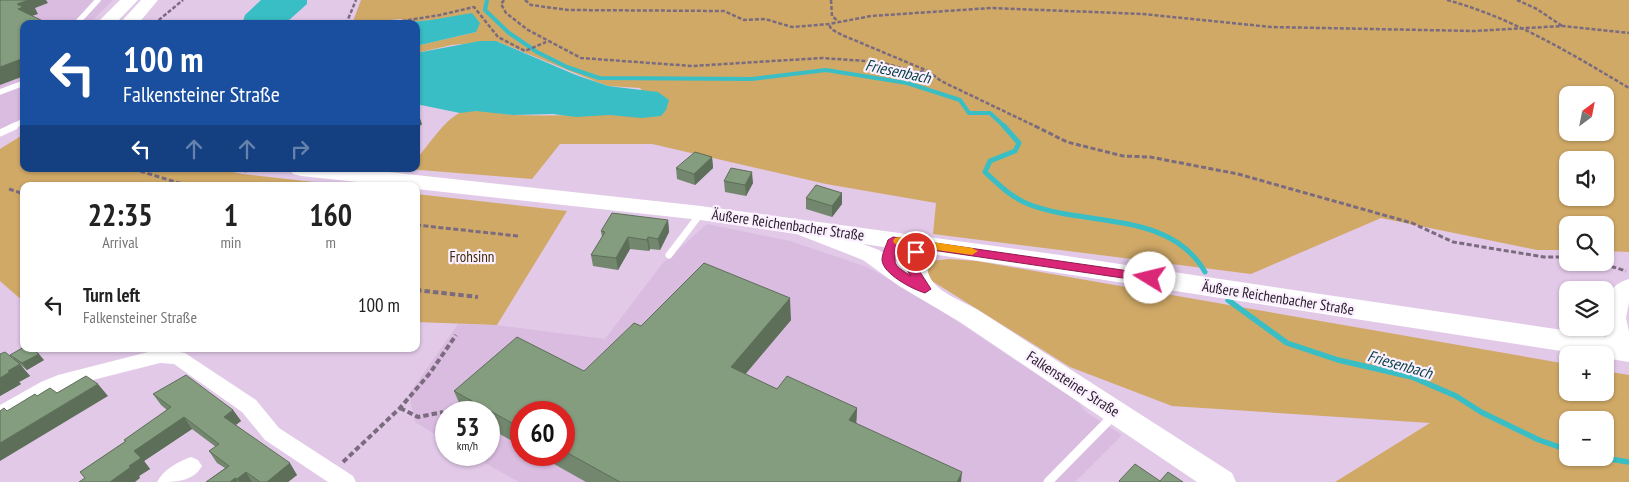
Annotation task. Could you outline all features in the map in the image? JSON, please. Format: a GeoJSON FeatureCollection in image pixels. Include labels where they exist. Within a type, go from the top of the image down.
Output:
{"type":"FeatureCollection","features":[{"type":"Feature","properties":{"kind":"main road"},"geometry":{"type":"LineString","coordinates":[[109,20],[130,0]]}},
{"type":"Feature","properties":{"kind":"main road"},"geometry":{"type":"LineString","coordinates":[[132,20],[150,0]]}},
{"type":"Feature","properties":{"kind":"main road","name":"Äußere Reichenbacher Straße"},"geometry":{"type":"LineString","coordinates":[[328,172],[419,182]]}},
{"type":"Feature","properties":{"kind":"main road","name":"Äußere Reichenbacher Straße"},"geometry":{"type":"LineString","coordinates":[[420,182],[701,213],[893,240],[1628,351]]}},
{"type":"Feature","properties":{"kind":"main road","name":"Falkensteiner Straße"},"geometry":{"type":"LineString","coordinates":[[800,227],[861,250],[907,280],[925,289],[1221,482]]}},
{"type":"Feature","properties":{"kind":"main road"},"geometry":{"type":"LineString","coordinates":[[890,268],[888,259],[893,240]]}},
{"type":"Feature","properties":{"kind":"main road","name":"Falkensteiner Straße"},"geometry":{"type":"LineString","coordinates":[[919,244],[913,266],[914,272],[925,289]]}},
{"type":"Feature","properties":{"kind":"main road"},"geometry":{"type":"LineString","coordinates":[[1628,351],[1615,333],[1613,312],[1620,295],[1629,287]]}},
{"type":"Feature","properties":{"kind":"street"},"geometry":{"type":"LineString","coordinates":[[0,415],[48,387],[64,380],[160,356],[178,358],[249,406],[272,434],[345,482]]}},
{"type":"Feature","properties":{"kind":"street"},"geometry":{"type":"LineString","coordinates":[[168,482],[190,466]]}},
{"type":"Feature","properties":{"kind":"lane"},"geometry":{"type":"LineString","coordinates":[[80,20],[98,0]]}},
{"type":"Feature","properties":{"kind":"lane"},"geometry":{"type":"LineString","coordinates":[[0,92],[20,84]]}},
{"type":"Feature","properties":{"kind":"lane"},"geometry":{"type":"LineString","coordinates":[[0,133],[20,123]]}},
{"type":"Feature","properties":{"kind":"lane"},"geometry":{"type":"LineString","coordinates":[[668,255],[701,213]]}},
{"type":"Feature","properties":{"kind":"lane"},"geometry":{"type":"LineString","coordinates":[[1048,482],[1116,413]]}},
{"type":"Feature","properties":{"kind":"path"},"geometry":{"type":"LineString","coordinates":[[159,20],[183,0]]}},
{"type":"Feature","properties":{"kind":"path"},"geometry":{"type":"LineString","coordinates":[[348,20],[356,0]]}},
{"type":"Feature","properties":{"kind":"path"},"geometry":{"type":"LineString","coordinates":[[504,0],[501,4],[506,14],[546,41],[581,58],[692,66],[822,58],[880,62],[916,72],[928,71]]}},
{"type":"Feature","properties":{"kind":"path"},"geometry":{"type":"LineString","coordinates":[[525,0],[531,5],[568,10],[724,11],[744,20],[765,19],[792,27],[829,24],[871,16],[991,8],[1143,14],[1271,27],[1474,31],[1562,26],[1629,33]]}},
{"type":"Feature","properties":{"kind":"path"},"geometry":{"type":"LineString","coordinates":[[831,0],[832,16],[840,22]]}},
{"type":"Feature","properties":{"kind":"path"},"geometry":{"type":"LineString","coordinates":[[1447,0],[1480,8],[1524,28],[1629,88]]}},
{"type":"Feature","properties":{"kind":"path"},"geometry":{"type":"LineString","coordinates":[[1517,0],[1536,9],[1562,26]]}},
{"type":"Feature","properties":{"kind":"path"},"geometry":{"type":"LineString","coordinates":[[409,20],[474,7],[498,37],[526,50],[546,41]]}},
{"type":"Feature","properties":{"kind":"path"},"geometry":{"type":"LineString","coordinates":[[829,24],[831,29],[842,35],[928,71],[941,81],[1067,142],[1123,156],[1150,157],[1238,174],[1412,223],[1453,242],[1544,257],[1559,257]]}},
{"type":"Feature","properties":{"kind":"path"},"geometry":{"type":"LineString","coordinates":[[143,172],[176,182]]}},
{"type":"Feature","properties":{"kind":"path"},"geometry":{"type":"LineString","coordinates":[[9,189],[20,193]]}},
{"type":"Feature","properties":{"kind":"path"},"geometry":{"type":"LineString","coordinates":[[420,225],[518,236]]}},
{"type":"Feature","properties":{"kind":"path"},"geometry":{"type":"LineString","coordinates":[[1614,267],[1629,272]]}},
{"type":"Feature","properties":{"kind":"path"},"geometry":{"type":"LineString","coordinates":[[420,290],[478,297]]}},
{"type":"Feature","properties":{"kind":"path"},"geometry":{"type":"LineString","coordinates":[[358,448],[380,430],[400,408],[430,373],[456,335]]}},
{"type":"Feature","properties":{"kind":"path"},"geometry":{"type":"LineString","coordinates":[[400,408],[418,417],[435,414]]}},
{"type":"Feature","properties":{"kind":"shaded area"},"geometry":{"type":"Polygon","coordinates":[[[0,0],[113,0],[93,20],[20,20],[20,127],[0,137],[0,0]]]}},
{"type":"Feature","properties":{"kind":"shaded area"},"geometry":{"type":"Polygon","coordinates":[[[261,0],[307,0],[307,4],[289,20],[243,20],[245,15],[261,0]]]}},
{"type":"Feature","properties":{"kind":"shaded area"},"geometry":{"type":"Polygon","coordinates":[[[472,13],[480,23],[476,32],[420,45],[420,21],[472,13]]]}},
{"type":"Feature","properties":{"kind":"shaded area"},"geometry":{"type":"Polygon","coordinates":[[[480,41],[496,41],[576,75],[608,86],[658,92],[669,100],[666,110],[661,116],[642,118],[609,115],[576,117],[553,114],[513,115],[476,111],[460,113],[420,105],[420,52],[480,41]]]}},
{"type":"Feature","properties":{"kind":"shaded area"},"geometry":{"type":"Polygon","coordinates":[[[707,224],[790,241],[867,267],[916,294],[1078,402],[1086,412],[1122,435],[1075,482],[519,482],[491,466],[500,466],[500,401],[435,401],[435,434],[415,422],[409,394],[458,324],[497,325],[605,339],[662,264],[707,224]]]}},
{"type":"Feature","properties":{"kind":"green space"},"geometry":{"type":"Polygon","coordinates":[[[361,0],[1629,0],[1629,252],[1614,251],[1614,216],[1559,216],[1559,250],[1537,250],[1381,218],[1251,274],[933,234],[936,203],[826,184],[652,144],[560,144],[532,179],[420,170],[420,155],[448,121],[466,111],[480,110],[513,115],[661,116],[640,88],[608,86],[496,41],[452,45],[420,52],[420,45],[476,32],[431,20],[354,20],[361,0]]]}},
{"type":"Feature","properties":{"kind":"green space"},"geometry":{"type":"Polygon","coordinates":[[[20,136],[20,172],[233,172],[314,182],[20,182],[20,298],[0,281],[0,149],[20,136]]]}},
{"type":"Feature","properties":{"kind":"green space","name":"Frohsinn"},"geometry":{"type":"Polygon","coordinates":[[[420,194],[567,211],[497,325],[420,322],[420,194]]]}},
{"type":"Feature","properties":{"kind":"green space"},"geometry":{"type":"Polygon","coordinates":[[[949,259],[977,261],[1559,363],[1559,401],[1614,401],[1614,372],[1629,375],[1629,482],[1335,482],[1430,423],[1172,406],[1070,367],[932,281],[925,271],[930,261],[949,259]]]}},
{"type":"Feature","properties":{"kind":"building"},"geometry":{"type":"Polygon","coordinates":[[[0,0],[29,0],[17,4],[23,7],[18,9],[41,20],[20,20],[20,60],[0,67],[0,0]]]}},
{"type":"Feature","properties":{"kind":"building"},"geometry":{"type":"Polygon","coordinates":[[[695,152],[712,157],[694,174],[676,168],[695,152]]]}},
{"type":"Feature","properties":{"kind":"building"},"geometry":{"type":"Polygon","coordinates":[[[731,168],[752,172],[745,185],[724,181],[731,168]]]}},
{"type":"Feature","properties":{"kind":"building"},"geometry":{"type":"Polygon","coordinates":[[[816,185],[842,193],[832,206],[806,198],[816,185]]]}},
{"type":"Feature","properties":{"kind":"building"},"geometry":{"type":"Polygon","coordinates":[[[612,213],[668,220],[658,239],[648,237],[647,240],[628,237],[616,258],[591,255],[605,232],[601,231],[612,213]]]}},
{"type":"Feature","properties":{"kind":"building"},"geometry":{"type":"Polygon","coordinates":[[[704,263],[790,298],[731,367],[777,389],[787,376],[857,408],[849,420],[962,472],[957,482],[620,482],[575,457],[575,401],[510,401],[510,422],[500,416],[500,401],[472,401],[454,391],[517,337],[584,371],[634,323],[641,326],[704,263]]]}},
{"type":"Feature","properties":{"kind":"building"},"geometry":{"type":"Polygon","coordinates":[[[20,349],[20,352],[36,352],[39,354],[22,363],[10,355],[20,349]]]}},
{"type":"Feature","properties":{"kind":"building"},"geometry":{"type":"Polygon","coordinates":[[[5,352],[20,364],[0,378],[0,354],[5,352]]]}},
{"type":"Feature","properties":{"kind":"building"},"geometry":{"type":"Polygon","coordinates":[[[186,375],[233,410],[224,417],[290,463],[267,482],[260,482],[246,472],[230,482],[206,482],[229,466],[209,451],[219,444],[184,417],[134,451],[141,458],[110,482],[79,482],[85,478],[80,472],[126,441],[124,440],[171,407],[153,394],[186,375]]]}},
{"type":"Feature","properties":{"kind":"building"},"geometry":{"type":"Polygon","coordinates":[[[86,376],[98,384],[0,443],[0,411],[4,408],[7,411],[35,394],[37,396],[50,388],[57,393],[86,376]]]}},
{"type":"Feature","properties":{"kind":"building"},"geometry":{"type":"Polygon","coordinates":[[[1135,464],[1160,481],[1168,472],[1183,482],[1120,482],[1135,464]]]}},
{"type":"Feature","properties":{"kind":"waterway","name":"Friesenbach"},"geometry":{"type":"LineString","coordinates":[[487,0],[485,10],[509,33],[537,52],[567,67],[599,78],[752,79],[826,70],[907,83],[960,100],[969,113],[990,113],[1004,126]]}},
{"type":"Feature","properties":{"kind":"waterway","name":"Friesenbach"},"geometry":{"type":"LineString","coordinates":[[1004,126],[1019,143],[1015,151],[990,161],[985,172],[1010,194],[1028,204],[1051,211],[1125,223],[1149,229],[1171,238],[1190,252],[1205,272]]}},
{"type":"Feature","properties":{"kind":"waterway","name":"Friesenbach"},"geometry":{"type":"LineString","coordinates":[[1228,300],[1287,343],[1338,360],[1412,377],[1456,396],[1481,412],[1539,440],[1559,447]]}},
{"type":"Feature","properties":{"kind":"waterway","name":"Friesenbach"},"geometry":{"type":"LineString","coordinates":[[1614,460],[1629,462]]}},
{"type":"Feature","properties":{"kind":"slow traffic"},"geometry":{"type":"LineString","coordinates":[[899,241],[972,251]]}},
{"type":"Feature","properties":{"kind":"route"},"geometry":{"type":"LineString","coordinates":[[916,252],[913,266],[914,272],[916,278],[925,289],[907,280],[890,268],[888,259],[893,240],[1150,278]]}}]}
